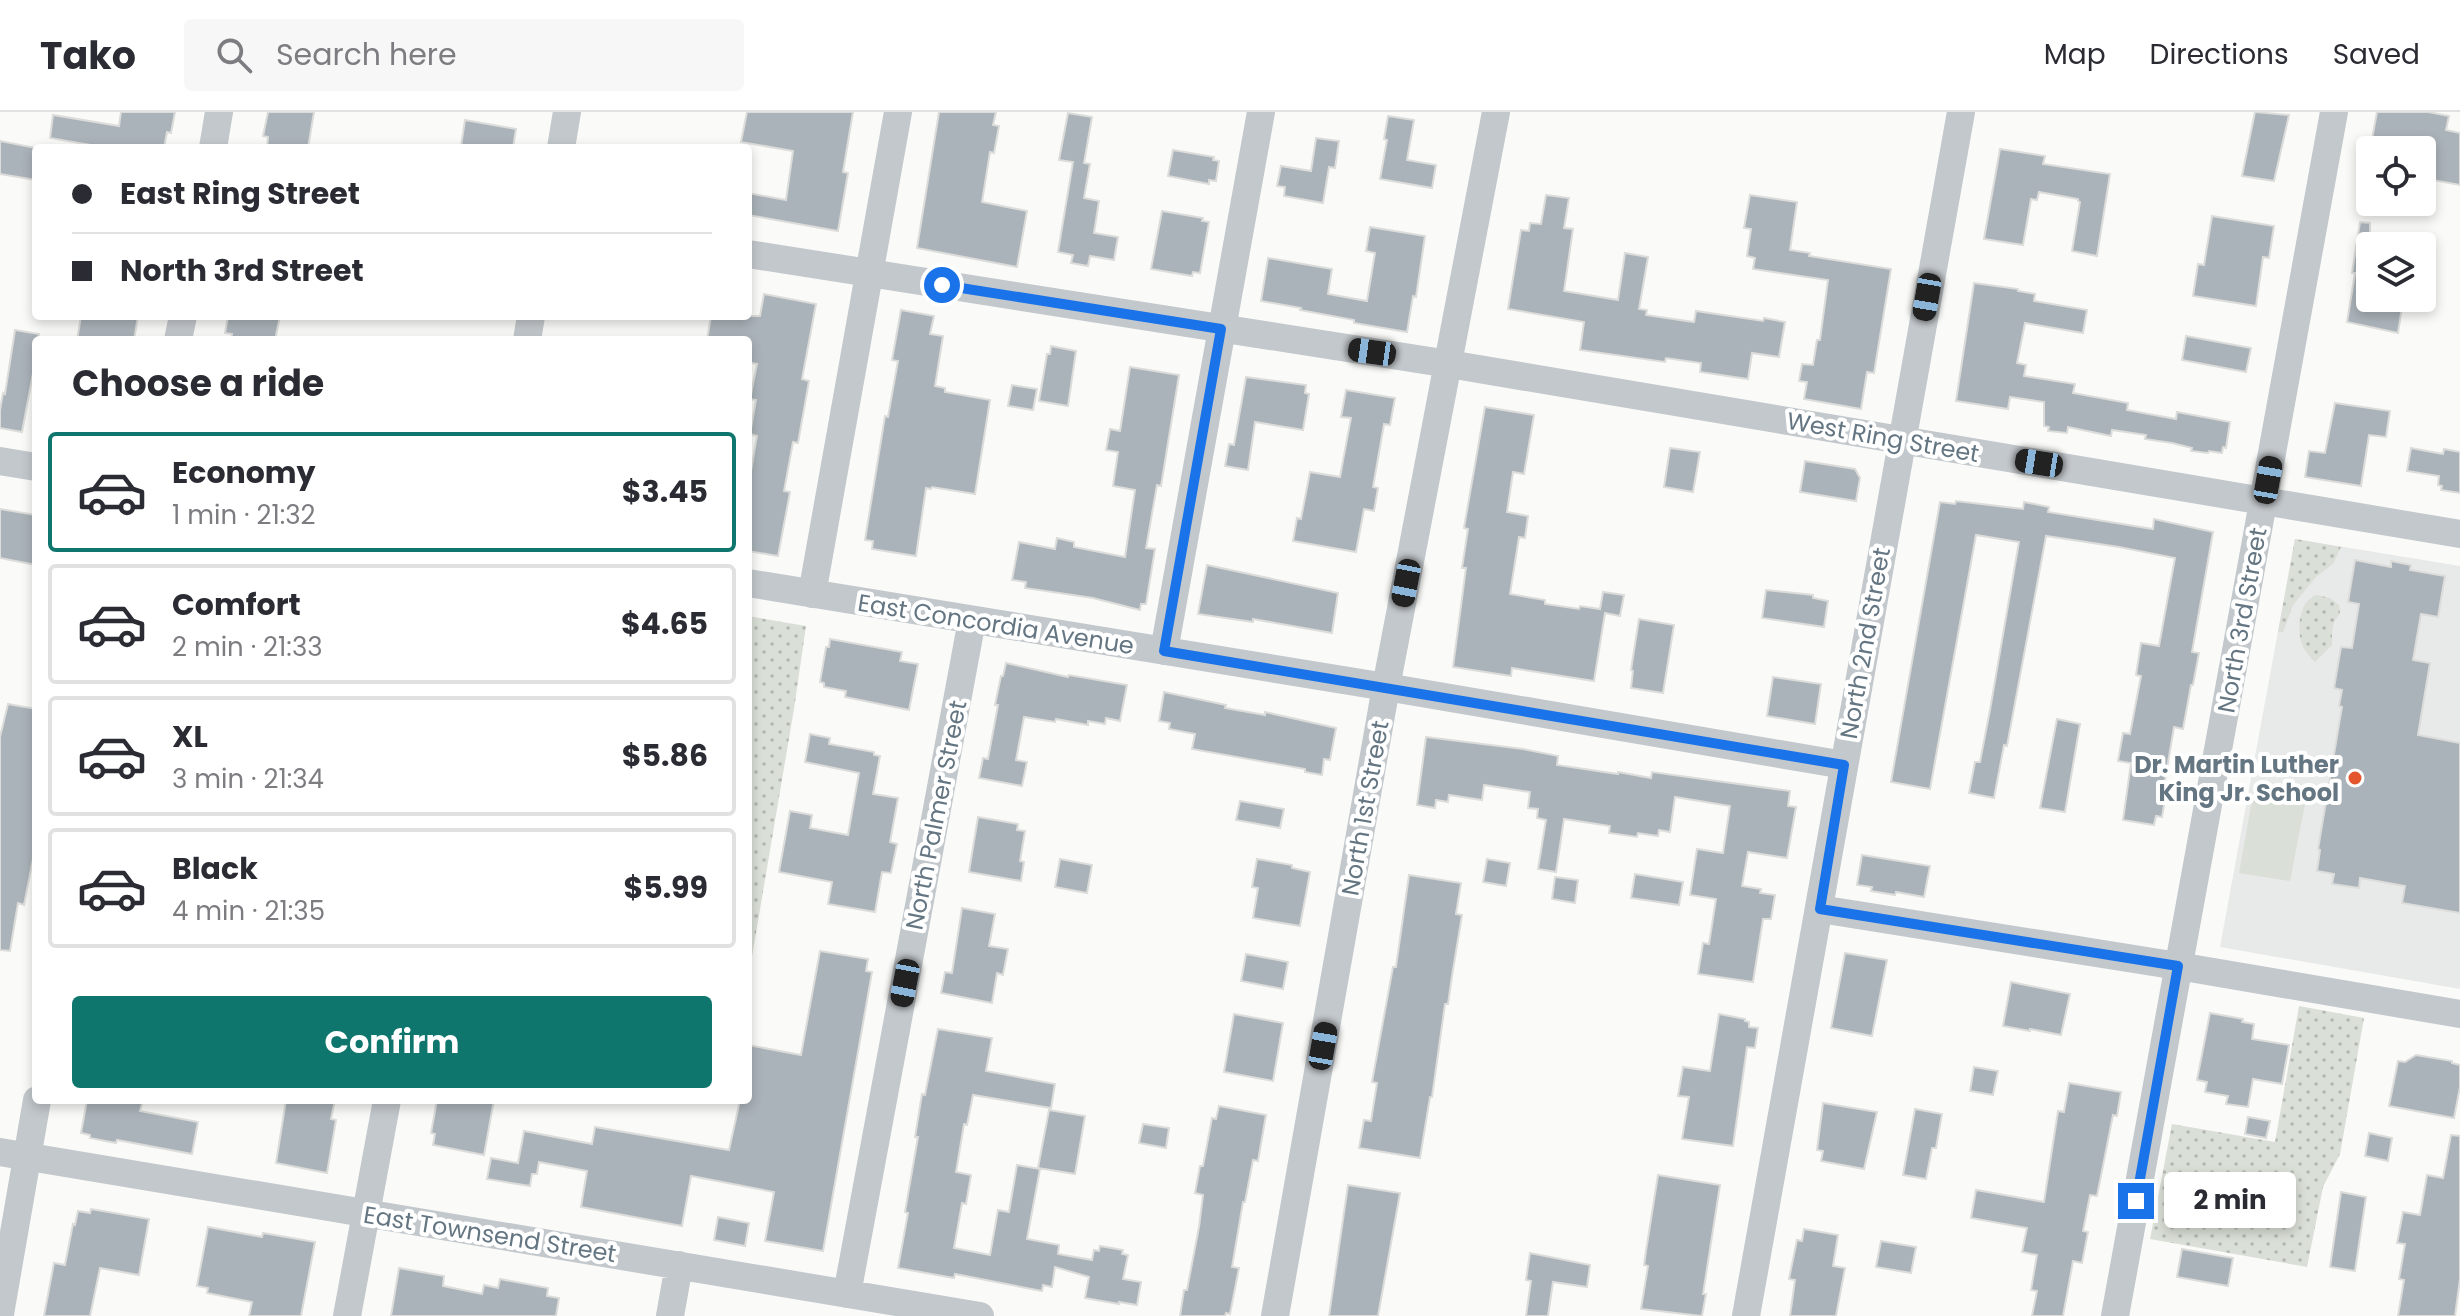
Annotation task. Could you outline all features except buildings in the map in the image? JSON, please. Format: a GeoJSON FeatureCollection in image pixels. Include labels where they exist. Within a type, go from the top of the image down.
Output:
{"type":"FeatureCollection","features":[{"type":"Feature","properties":{"kind":"street"},"geometry":{"type":"LineString","coordinates":[[214,144],[219,112]]}},
{"type":"Feature","properties":{"kind":"street"},"geometry":{"type":"LineString","coordinates":[[562,144],[567,112]]}},
{"type":"Feature","properties":{"kind":"street"},"geometry":{"type":"LineString","coordinates":[[812,594],[898,112]]}},
{"type":"Feature","properties":{"kind":"street"},"geometry":{"type":"LineString","coordinates":[[1164,651],[1261,112]]}},
{"type":"Feature","properties":{"kind":"street","name":"North 1st Street"},"geometry":{"type":"LineString","coordinates":[[1275,1316],[1386,687],[1496,112]]}},
{"type":"Feature","properties":{"kind":"street","name":"North 2nd Street"},"geometry":{"type":"LineString","coordinates":[[1746,1316],[1961,112]]}},
{"type":"Feature","properties":{"kind":"street","name":"North 3rd Street"},"geometry":{"type":"LineString","coordinates":[[2115,1316],[2334,112]]}},
{"type":"Feature","properties":{"kind":"street","name":"West Ring Street"},"geometry":{"type":"LineString","coordinates":[[752,255],[1449,364],[2460,534]]}},
{"type":"Feature","properties":{"kind":"street"},"geometry":{"type":"LineString","coordinates":[[0,461],[32,466]]}},
{"type":"Feature","properties":{"kind":"street","name":"East Concordia Avenue"},"geometry":{"type":"LineString","coordinates":[[752,584],[1844,765]]}},
{"type":"Feature","properties":{"kind":"street","name":"North Palmer Street"},"geometry":{"type":"LineString","coordinates":[[847,1294],[972,620]]}},
{"type":"Feature","properties":{"kind":"street"},"geometry":{"type":"LineString","coordinates":[[1820,909],[2460,1014]]}},
{"type":"Feature","properties":{"kind":"street"},"geometry":{"type":"LineString","coordinates":[[0,1314],[13,1154],[35,1104]]}},
{"type":"Feature","properties":{"kind":"street"},"geometry":{"type":"LineString","coordinates":[[347,1316],[386,1104]]}},
{"type":"Feature","properties":{"kind":"street","name":"East Townsend Street"},"geometry":{"type":"LineString","coordinates":[[13,1154],[847,1294],[879,1308],[980,1316]]}},
{"type":"Feature","properties":{"kind":"street"},"geometry":{"type":"LineString","coordinates":[[670,1316],[679,1265]]}},
{"type":"Feature","properties":{"kind":"shaded area","name":"Dr. Martin Luther King Jr. School"},"geometry":{"type":"Polygon","coordinates":[[[2295,539],[2460,566],[2460,989],[2220,947],[2295,539]]]}},
{"type":"Feature","properties":{"kind":"shaded area"},"geometry":{"type":"Polygon","coordinates":[[[2295,539],[2341,547],[2333,564],[2316,577],[2293,605],[2283,632],[2278,632],[2295,539]]]}},
{"type":"Feature","properties":{"kind":"shaded area"},"geometry":{"type":"Polygon","coordinates":[[[2316,595],[2330,598],[2339,605],[2340,613],[2334,622],[2332,645],[2315,662],[2302,644],[2299,628],[2303,608],[2316,595]]]}},
{"type":"Feature","properties":{"kind":"shaded area"},"geometry":{"type":"Polygon","coordinates":[[[752,617],[806,626],[752,956],[752,617]]]}},
{"type":"Feature","properties":{"kind":"shaded area"},"geometry":{"type":"Polygon","coordinates":[[[2255,784],[2307,793],[2290,881],[2239,873],[2255,784]]]}},
{"type":"Feature","properties":{"kind":"shaded area"},"geometry":{"type":"Polygon","coordinates":[[[2299,1006],[2364,1018],[2340,1154],[2323,1187],[2307,1267],[2150,1239],[2172,1124],[2275,1142],[2299,1006]]]}},
{"type":"Feature","properties":{"kind":"place","name":"Dr. Martin Luther King Jr. School"},"geometry":{"type":"Point","coordinates":[2355,778]}},
{"type":"Feature","properties":{"kind":"route"},"geometry":{"type":"LineString","coordinates":[[942,285],[1221,329],[1164,651],[1844,765],[1820,909],[2178,966],[2136,1201]]}}]}
